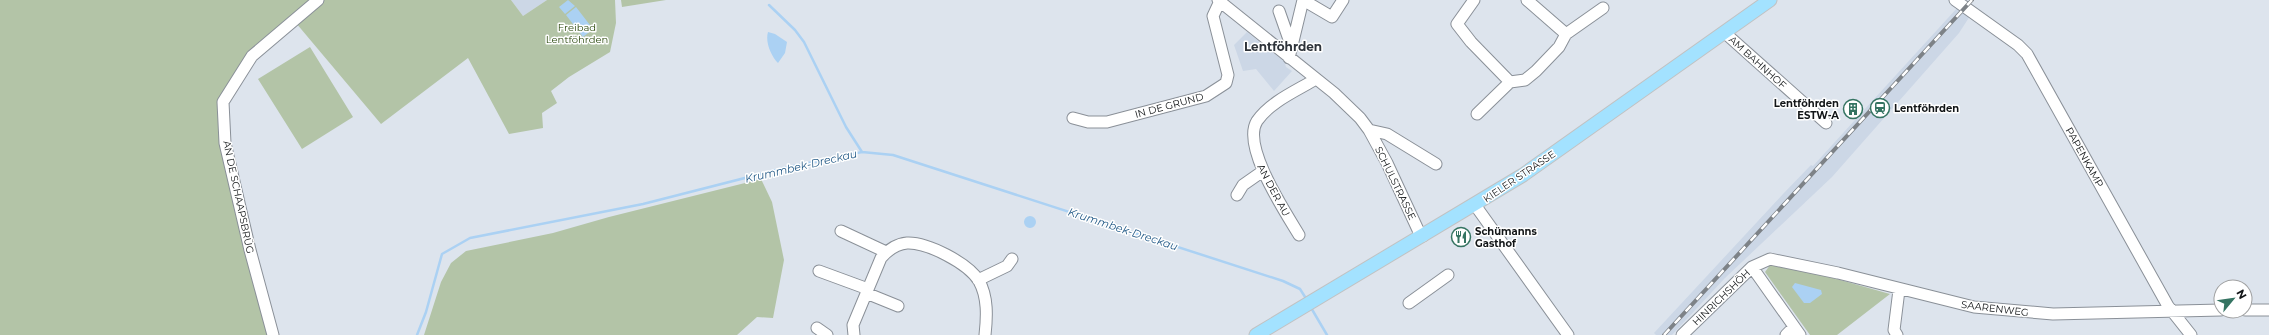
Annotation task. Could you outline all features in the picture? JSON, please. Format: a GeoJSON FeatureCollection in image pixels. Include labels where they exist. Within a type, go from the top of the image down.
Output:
{"type":"FeatureCollection","features":[{"type":"Feature","properties":{"kind":"main road","name":"KIELER STRASSE"},"geometry":{"type":"LineString","coordinates":[[1256,335],[1523,175],[1770,0]]}},
{"type":"Feature","properties":{"kind":"street","name":"AN DE SCHAAPSBRÜG"},"geometry":{"type":"LineString","coordinates":[[273,335],[250,250],[225,142],[223,102],[252,56],[318,0]]}},
{"type":"Feature","properties":{"kind":"street"},"geometry":{"type":"LineString","coordinates":[[1290,53],[1303,0],[1332,17],[1343,0]]}},
{"type":"Feature","properties":{"kind":"street"},"geometry":{"type":"LineString","coordinates":[[1474,0],[1457,24],[1471,42],[1510,82]]}},
{"type":"Feature","properties":{"kind":"street"},"geometry":{"type":"LineString","coordinates":[[1527,0],[1566,34]]}},
{"type":"Feature","properties":{"kind":"street","name":"PAPENKAMP"},"geometry":{"type":"LineString","coordinates":[[1955,0],[2018,45],[2027,54],[2171,310],[2191,335]]}},
{"type":"Feature","properties":{"kind":"street","name":"SCHULSTRASSE"},"geometry":{"type":"LineString","coordinates":[[1219,1],[1290,53],[1316,79],[1349,106],[1369,130],[1423,236]]}},
{"type":"Feature","properties":{"kind":"street","name":"IN DE GRUND"},"geometry":{"type":"LineString","coordinates":[[1073,118],[1088,122],[1107,122],[1206,96],[1226,83],[1228,75],[1213,16],[1219,1]]}},
{"type":"Feature","properties":{"kind":"street"},"geometry":{"type":"LineString","coordinates":[[1477,114],[1510,82],[1525,80],[1536,72],[1559,47],[1566,34],[1603,8]]}},
{"type":"Feature","properties":{"kind":"street"},"geometry":{"type":"LineString","coordinates":[[1280,11],[1290,53]]}},
{"type":"Feature","properties":{"kind":"street","name":"AM BAHNHOF"},"geometry":{"type":"LineString","coordinates":[[1725,33],[1826,123]]}},
{"type":"Feature","properties":{"kind":"street","name":"AN DER AU"},"geometry":{"type":"LineString","coordinates":[[1298,236],[1263,171],[1255,152],[1254,135],[1256,122],[1272,106],[1316,79]]}},
{"type":"Feature","properties":{"kind":"street","name":"SCHULSTRASSE"},"geometry":{"type":"LineString","coordinates":[[1369,130],[1387,134],[1436,164]]}},
{"type":"Feature","properties":{"kind":"street"},"geometry":{"type":"LineString","coordinates":[[1237,195],[1243,185],[1263,171]]}},
{"type":"Feature","properties":{"kind":"street"},"geometry":{"type":"LineString","coordinates":[[1475,205],[1568,335]]}},
{"type":"Feature","properties":{"kind":"street"},"geometry":{"type":"LineString","coordinates":[[841,231],[886,252]]}},
{"type":"Feature","properties":{"kind":"street"},"geometry":{"type":"LineString","coordinates":[[854,335],[853,325],[881,258],[886,252],[906,243],[918,244],[957,260],[978,280],[985,301],[987,318],[985,335]]}},
{"type":"Feature","properties":{"kind":"street"},"geometry":{"type":"LineString","coordinates":[[978,280],[1007,266],[1012,259]]}},
{"type":"Feature","properties":{"kind":"street","name":"SAARENWEG"},"geometry":{"type":"LineString","coordinates":[[1752,266],[1775,259],[1974,307],[2053,314],[2213,310]]}},
{"type":"Feature","properties":{"kind":"street","name":"HINRICHSHÖH"},"geometry":{"type":"LineString","coordinates":[[1682,335],[1752,266],[1793,332]]}},
{"type":"Feature","properties":{"kind":"street"},"geometry":{"type":"LineString","coordinates":[[819,271],[898,306]]}},
{"type":"Feature","properties":{"kind":"street"},"geometry":{"type":"LineString","coordinates":[[1409,303],[1448,276]]}},
{"type":"Feature","properties":{"kind":"street"},"geometry":{"type":"LineString","coordinates":[[1897,335],[1894,330],[1899,290]]}},
{"type":"Feature","properties":{"kind":"street"},"geometry":{"type":"LineString","coordinates":[[2253,310],[2269,310]]}},
{"type":"Feature","properties":{"kind":"shaded area"},"geometry":{"type":"Polygon","coordinates":[[[511,0],[547,0],[523,16],[511,0]]]}},
{"type":"Feature","properties":{"kind":"shaded area"},"geometry":{"type":"Polygon","coordinates":[[[1958,7],[1970,16],[1959,33],[1832,177],[1725,278],[1672,335],[1656,335],[1654,333],[1783,194],[1811,165],[1813,166],[1958,7]]]}},
{"type":"Feature","properties":{"kind":"shaded area"},"geometry":{"type":"Polygon","coordinates":[[[1247,32],[1284,61],[1286,67],[1292,71],[1274,91],[1256,69],[1243,71],[1234,45],[1247,32]]]}},
{"type":"Feature","properties":{"kind":"green space"},"geometry":{"type":"Polygon","coordinates":[[[0,0],[310,0],[248,53],[219,98],[244,249],[267,335],[0,335],[0,0]]]}},
{"type":"Feature","properties":{"kind":"green space","name":"Freibad Lentföhrden"},"geometry":{"type":"Polygon","coordinates":[[[324,0],[511,0],[523,16],[547,0],[615,0],[616,23],[610,52],[569,77],[551,91],[557,103],[542,113],[543,128],[509,134],[468,58],[381,124],[296,23],[324,0]]]}},
{"type":"Feature","properties":{"kind":"green space"},"geometry":{"type":"Polygon","coordinates":[[[621,0],[666,0],[622,7],[621,0]]]}},
{"type":"Feature","properties":{"kind":"green space"},"geometry":{"type":"Polygon","coordinates":[[[310,47],[353,117],[302,149],[258,79],[310,47]]]}},
{"type":"Feature","properties":{"kind":"green space"},"geometry":{"type":"Polygon","coordinates":[[[761,179],[772,202],[784,260],[773,318],[757,317],[737,335],[424,335],[441,282],[451,263],[466,251],[553,233],[609,217],[761,179]]]}},
{"type":"Feature","properties":{"kind":"green space"},"geometry":{"type":"Polygon","coordinates":[[[1773,261],[1890,294],[1837,335],[1810,335],[1765,272],[1773,261]]]}},
{"type":"Feature","properties":{"kind":"water"},"geometry":{"type":"Polygon","coordinates":[[[568,0],[575,6],[565,14],[559,7],[568,0]]]}},
{"type":"Feature","properties":{"kind":"water"},"geometry":{"type":"Polygon","coordinates":[[[576,7],[593,29],[583,37],[566,15],[576,7]]]}},
{"type":"Feature","properties":{"kind":"water"},"geometry":{"type":"Polygon","coordinates":[[[768,32],[775,34],[787,42],[785,53],[778,63],[769,49],[767,40],[768,32]]]}},
{"type":"Feature","properties":{"kind":"water"},"geometry":{"type":"Polygon","coordinates":[[[1028,216],[1032,216],[1036,222],[1032,228],[1028,228],[1024,224],[1024,220],[1028,216]]]}},
{"type":"Feature","properties":{"kind":"water"},"geometry":{"type":"Polygon","coordinates":[[[1795,283],[1821,290],[1822,294],[1810,303],[1804,303],[1792,287],[1795,283]]]}},
{"type":"Feature","properties":{"kind":"waterway"},"geometry":{"type":"LineString","coordinates":[[769,5],[795,30],[804,42],[846,127],[862,152]]}},
{"type":"Feature","properties":{"kind":"waterway","name":"Krummbek-Dreckau"},"geometry":{"type":"LineString","coordinates":[[417,335],[426,312],[442,254],[470,238],[643,204],[784,168],[862,152],[893,155],[1283,281],[1300,289],[1307,300]]}},
{"type":"Feature","properties":{"kind":"waterway","name":"Krummbek-Dreckau"},"geometry":{"type":"LineString","coordinates":[[1310,306],[1327,335]]}},
{"type":"Feature","properties":{"kind":"railway"},"geometry":{"type":"LineString","coordinates":[[1664,335],[1972,0]]}},
{"type":"Feature","properties":{"kind":"place","name":"Lentföhrden"},"geometry":{"type":"Point","coordinates":[1880,108]}},
{"type":"Feature","properties":{"kind":"place","name":"Lentföhrden ESTW-A"},"geometry":{"type":"Point","coordinates":[1853,109]}},
{"type":"Feature","properties":{"kind":"place","name":"Schümanns Gasthof"},"geometry":{"type":"Point","coordinates":[1461,237]}},
{"type":"Feature","properties":{"kind":"district","name":"Lentföhrden"},"geometry":{"type":"Point","coordinates":[1283,47]}}]}
